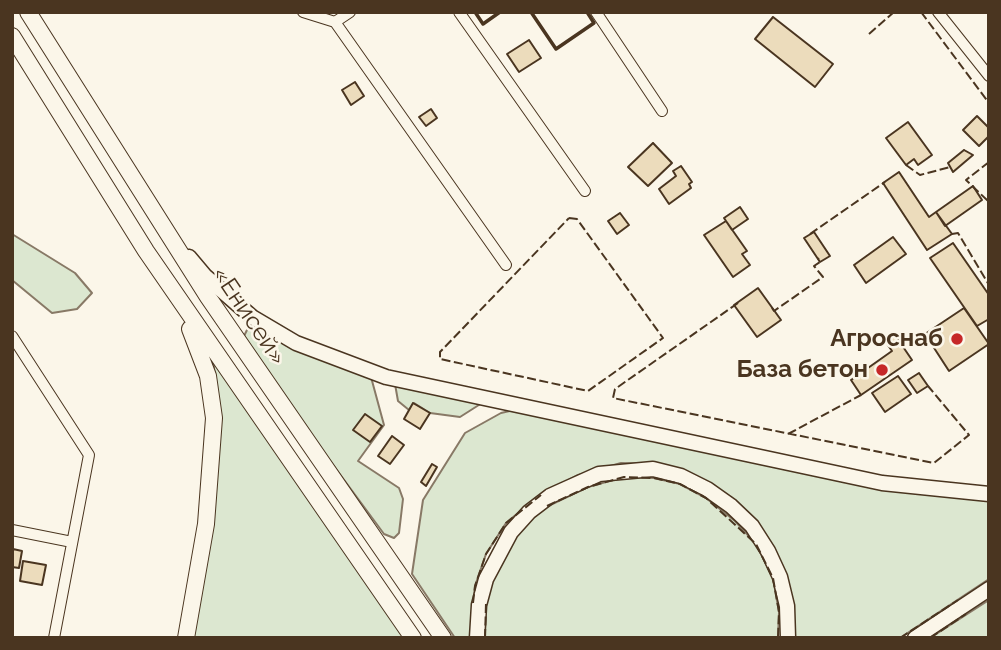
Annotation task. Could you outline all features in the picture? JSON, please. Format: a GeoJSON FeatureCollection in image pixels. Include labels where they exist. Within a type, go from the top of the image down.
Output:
{"type":"FeatureCollection","features":[{"type":"Feature","properties":{"kind":"highway","name":"«Енисей»"},"geometry":{"type":"LineString","coordinates":[[28,12],[162,225],[443,638]]}},
{"type":"Feature","properties":{"kind":"highway","name":"«Енисей»"},"geometry":{"type":"LineString","coordinates":[[12,36],[146,251],[413,638]]}},
{"type":"Feature","properties":{"kind":"highway"},"geometry":{"type":"LineString","coordinates":[[146,251],[198,344],[208,376],[214,418],[206,524],[186,638]]}},
{"type":"Feature","properties":{"kind":"main road"},"geometry":{"type":"LineString","coordinates":[[162,225],[205,276],[253,317],[296,343],[355,367],[487,400],[869,481],[989,495]]}},
{"type":"Feature","properties":{"kind":"main road"},"geometry":{"type":"LineString","coordinates":[[477,638],[479,605],[486,579],[504,543],[529,512],[550,496],[599,474],[653,469],[681,476],[707,489],[731,506],[752,526],[780,577],[787,606],[788,638]]}},
{"type":"Feature","properties":{"kind":"main road"},"geometry":{"type":"LineString","coordinates":[[915,638],[989,589]]}},
{"type":"Feature","properties":{"kind":"street"},"geometry":{"type":"LineString","coordinates":[[303,12],[335,22],[506,265]]}},
{"type":"Feature","properties":{"kind":"street"},"geometry":{"type":"LineString","coordinates":[[335,22],[350,12]]}},
{"type":"Feature","properties":{"kind":"street"},"geometry":{"type":"LineString","coordinates":[[459,12],[584,191]]}},
{"type":"Feature","properties":{"kind":"street"},"geometry":{"type":"LineString","coordinates":[[596,12],[662,110]]}},
{"type":"Feature","properties":{"kind":"street"},"geometry":{"type":"LineString","coordinates":[[938,12],[989,76]]}},
{"type":"Feature","properties":{"kind":"street"},"geometry":{"type":"LineString","coordinates":[[12,336],[89,455],[54,638]]}},
{"type":"Feature","properties":{"kind":"street"},"geometry":{"type":"LineString","coordinates":[[12,530],[72,542]]}},
{"type":"Feature","properties":{"kind":"green space"},"geometry":{"type":"Polygon","coordinates":[[[12,234],[75,273],[92,293],[77,309],[52,313],[12,280],[12,234]]]}},
{"type":"Feature","properties":{"kind":"green space"},"geometry":{"type":"Polygon","coordinates":[[[254,326],[371,377],[384,425],[358,461],[399,488],[403,499],[399,533],[394,538],[384,534],[277,389],[244,336],[248,328],[254,326]]]}},
{"type":"Feature","properties":{"kind":"green space"},"geometry":{"type":"Polygon","coordinates":[[[213,355],[407,638],[191,638],[218,417],[213,355]]]}},
{"type":"Feature","properties":{"kind":"green space"},"geometry":{"type":"Polygon","coordinates":[[[395,384],[482,403],[460,417],[430,413],[414,403],[409,410],[398,401],[395,384]]]}},
{"type":"Feature","properties":{"kind":"green space"},"geometry":{"type":"Polygon","coordinates":[[[514,410],[883,489],[989,501],[989,579],[900,638],[793,638],[787,576],[768,538],[744,512],[657,464],[621,463],[578,475],[536,498],[506,523],[486,554],[475,586],[471,638],[455,638],[412,574],[423,500],[465,433],[501,413],[514,410]]]}},
{"type":"Feature","properties":{"kind":"green space"},"geometry":{"type":"Polygon","coordinates":[[[624,477],[654,478],[680,484],[706,498],[735,521],[756,544],[773,578],[779,612],[778,638],[485,638],[486,589],[518,531],[544,508],[588,487],[624,477]]]}},
{"type":"Feature","properties":{"kind":"green space"},"geometry":{"type":"Polygon","coordinates":[[[989,600],[989,638],[930,638],[989,600]]]}},
{"type":"Feature","properties":{"kind":"building"},"geometry":{"type":"Polygon","coordinates":[[[773,17],[833,64],[815,87],[755,39],[773,17]]]}},
{"type":"Feature","properties":{"kind":"building"},"geometry":{"type":"Polygon","coordinates":[[[529,40],[541,58],[519,72],[507,54],[529,40]]]}},
{"type":"Feature","properties":{"kind":"building"},"geometry":{"type":"Polygon","coordinates":[[[355,82],[364,96],[351,105],[342,90],[355,82]]]}},
{"type":"Feature","properties":{"kind":"building"},"geometry":{"type":"Polygon","coordinates":[[[431,109],[437,118],[426,126],[419,117],[431,109]]]}},
{"type":"Feature","properties":{"kind":"building"},"geometry":{"type":"Polygon","coordinates":[[[977,116],[989,128],[989,136],[979,146],[963,130],[977,116]]]}},
{"type":"Feature","properties":{"kind":"building"},"geometry":{"type":"Polygon","coordinates":[[[908,122],[932,155],[918,165],[914,159],[906,165],[886,138],[908,122]]]}},
{"type":"Feature","properties":{"kind":"building"},"geometry":{"type":"Polygon","coordinates":[[[653,143],[672,163],[648,186],[628,167],[653,143]]]}},
{"type":"Feature","properties":{"kind":"building"},"geometry":{"type":"Polygon","coordinates":[[[964,150],[973,155],[953,172],[948,163],[964,150]]]}},
{"type":"Feature","properties":{"kind":"building"},"geometry":{"type":"Polygon","coordinates":[[[681,166],[692,182],[689,184],[691,188],[669,204],[659,189],[676,176],[673,171],[681,166]]]}},
{"type":"Feature","properties":{"kind":"building"},"geometry":{"type":"Polygon","coordinates":[[[899,172],[929,217],[936,212],[952,234],[927,250],[883,183],[899,172]]]}},
{"type":"Feature","properties":{"kind":"building"},"geometry":{"type":"Polygon","coordinates":[[[973,186],[982,200],[945,226],[936,212],[973,186]]]}},
{"type":"Feature","properties":{"kind":"building"},"geometry":{"type":"Polygon","coordinates":[[[740,207],[748,219],[732,230],[724,218],[740,207]]]}},
{"type":"Feature","properties":{"kind":"building"},"geometry":{"type":"Polygon","coordinates":[[[620,213],[629,225],[617,234],[608,221],[620,213]]]}},
{"type":"Feature","properties":{"kind":"building"},"geometry":{"type":"Polygon","coordinates":[[[726,221],[747,251],[742,254],[750,265],[733,277],[704,235],[726,221]]]}},
{"type":"Feature","properties":{"kind":"building"},"geometry":{"type":"Polygon","coordinates":[[[814,232],[830,256],[820,262],[804,238],[814,232]]]}},
{"type":"Feature","properties":{"kind":"building"},"geometry":{"type":"Polygon","coordinates":[[[893,237],[906,254],[866,283],[854,265],[893,237]]]}},
{"type":"Feature","properties":{"kind":"building"},"geometry":{"type":"Polygon","coordinates":[[[953,243],[989,295],[989,319],[977,326],[930,258],[953,243]]]}},
{"type":"Feature","properties":{"kind":"building"},"geometry":{"type":"Polygon","coordinates":[[[758,288],[781,320],[757,337],[734,305],[758,288]]]}},
{"type":"Feature","properties":{"kind":"building","name":"Агроснаб"},"geometry":{"type":"Polygon","coordinates":[[[964,308],[989,344],[949,371],[925,334],[964,308]]]}},
{"type":"Feature","properties":{"kind":"building","name":"База бетон"},"geometry":{"type":"Polygon","coordinates":[[[895,335],[912,360],[861,395],[851,380],[892,351],[885,341],[895,335]]]}},
{"type":"Feature","properties":{"kind":"building"},"geometry":{"type":"Polygon","coordinates":[[[919,373],[928,386],[917,393],[908,380],[919,373]]]}},
{"type":"Feature","properties":{"kind":"building"},"geometry":{"type":"Polygon","coordinates":[[[898,376],[911,394],[885,412],[872,393],[898,376]]]}},
{"type":"Feature","properties":{"kind":"building"},"geometry":{"type":"Polygon","coordinates":[[[413,403],[430,413],[420,429],[404,419],[413,403]]]}},
{"type":"Feature","properties":{"kind":"building"},"geometry":{"type":"Polygon","coordinates":[[[365,414],[382,426],[370,442],[353,430],[365,414]]]}},
{"type":"Feature","properties":{"kind":"building"},"geometry":{"type":"Polygon","coordinates":[[[392,436],[404,445],[390,464],[378,456],[392,436]]]}},
{"type":"Feature","properties":{"kind":"building"},"geometry":{"type":"Polygon","coordinates":[[[432,464],[437,467],[426,486],[421,482],[432,464]]]}},
{"type":"Feature","properties":{"kind":"building"},"geometry":{"type":"Polygon","coordinates":[[[13,549],[22,551],[19,568],[12,567],[13,549]]]}},
{"type":"Feature","properties":{"kind":"building"},"geometry":{"type":"Polygon","coordinates":[[[23,561],[46,565],[42,585],[20,581],[23,561]]]}},
{"type":"Feature","properties":{"kind":"fence"},"geometry":{"type":"LineString","coordinates":[[869,34],[894,12]]}},
{"type":"Feature","properties":{"kind":"fence"},"geometry":{"type":"LineString","coordinates":[[921,12],[989,103]]}},
{"type":"Feature","properties":{"kind":"fence"},"geometry":{"type":"LineString","coordinates":[[989,162],[966,180],[989,202]]}},
{"type":"Feature","properties":{"kind":"fence"},"geometry":{"type":"LineString","coordinates":[[906,165],[920,175],[950,167]]}},
{"type":"Feature","properties":{"kind":"fence"},"geometry":{"type":"LineString","coordinates":[[810,234],[885,182]]}},
{"type":"Feature","properties":{"kind":"fence"},"geometry":{"type":"LineString","coordinates":[[569,218],[577,219],[663,338],[588,391],[440,359],[440,352],[569,218]]}},
{"type":"Feature","properties":{"kind":"fence"},"geometry":{"type":"LineString","coordinates":[[952,234],[958,233],[989,285]]}},
{"type":"Feature","properties":{"kind":"fence"},"geometry":{"type":"LineString","coordinates":[[772,308],[774,311],[823,277],[814,266],[820,262],[818,258]]}},
{"type":"Feature","properties":{"kind":"fence"},"geometry":{"type":"LineString","coordinates":[[738,303],[615,389],[613,398],[934,463],[969,435],[928,386]]}},
{"type":"Feature","properties":{"kind":"fence"},"geometry":{"type":"LineString","coordinates":[[788,434],[861,395]]}},
{"type":"Feature","properties":{"kind":"fence"},"geometry":{"type":"LineString","coordinates":[[547,506],[588,487],[624,477],[654,478],[680,484],[706,498],[756,544],[773,578],[779,612],[778,638]]}},
{"type":"Feature","properties":{"kind":"fence"},"geometry":{"type":"LineString","coordinates":[[473,603],[475,586],[486,554],[506,523],[541,495]]}},
{"type":"Feature","properties":{"kind":"fence"},"geometry":{"type":"LineString","coordinates":[[900,638],[958,600]]}},
{"type":"Feature","properties":{"kind":"fence"},"geometry":{"type":"LineString","coordinates":[[485,638],[486,603]]}},
{"type":"Feature","properties":{"kind":"fence"},"geometry":{"type":"LineString","coordinates":[[930,638],[966,614]]}},
{"type":"Feature","properties":{"kind":"wall"},"geometry":{"type":"LineString","coordinates":[[475,12],[483,24],[500,12]]}},
{"type":"Feature","properties":{"kind":"wall"},"geometry":{"type":"LineString","coordinates":[[531,12],[556,49],[594,23],[587,12]]}},
{"type":"Feature","properties":{"kind":"place","name":"Агроснаб"},"geometry":{"type":"Point","coordinates":[957,339]}},
{"type":"Feature","properties":{"kind":"place","name":"База бетон"},"geometry":{"type":"Point","coordinates":[882,370]}}]}
